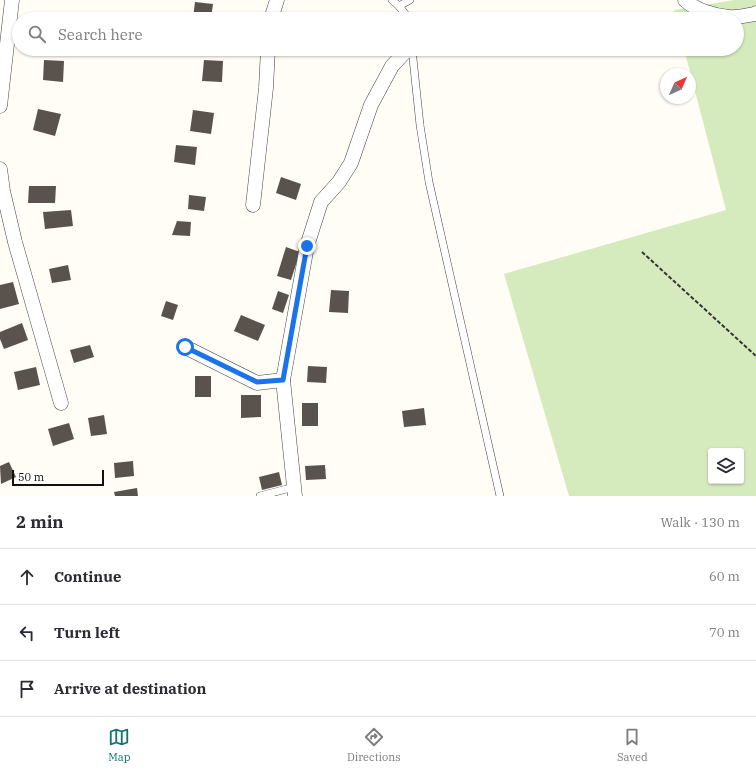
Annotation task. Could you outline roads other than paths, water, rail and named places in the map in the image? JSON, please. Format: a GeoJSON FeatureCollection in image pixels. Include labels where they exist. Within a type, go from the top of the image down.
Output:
{"type":"FeatureCollection","features":[{"type":"Feature","properties":{"kind":"street"},"geometry":{"type":"LineString","coordinates":[[0,106],[12,0]]}},
{"type":"Feature","properties":{"kind":"street"},"geometry":{"type":"LineString","coordinates":[[273,12],[276,0]]}},
{"type":"Feature","properties":{"kind":"street"},"geometry":{"type":"LineString","coordinates":[[685,0],[707,12]]}},
{"type":"Feature","properties":{"kind":"street"},"geometry":{"type":"LineString","coordinates":[[744,16],[756,14]]}},
{"type":"Feature","properties":{"kind":"street"},"geometry":{"type":"LineString","coordinates":[[253,205],[266,88],[268,56]]}},
{"type":"Feature","properties":{"kind":"street"},"geometry":{"type":"LineString","coordinates":[[294,491],[283,380],[307,246],[321,202],[339,182],[351,163],[371,105],[392,66],[401,56]]}},
{"type":"Feature","properties":{"kind":"street"},"geometry":{"type":"LineString","coordinates":[[0,169],[3,191],[15,242],[61,403]]}},
{"type":"Feature","properties":{"kind":"street"},"geometry":{"type":"LineString","coordinates":[[185,347],[257,382],[283,380]]}},
{"type":"Feature","properties":{"kind":"lane"},"geometry":{"type":"LineString","coordinates":[[392,0],[404,12]]}},
{"type":"Feature","properties":{"kind":"lane"},"geometry":{"type":"LineString","coordinates":[[399,6],[410,0]]}},
{"type":"Feature","properties":{"kind":"lane"},"geometry":{"type":"LineString","coordinates":[[412,56],[420,125],[429,182],[500,496]]}},
{"type":"Feature","properties":{"kind":"lane"},"geometry":{"type":"LineString","coordinates":[[260,496],[294,491]]}}]}
